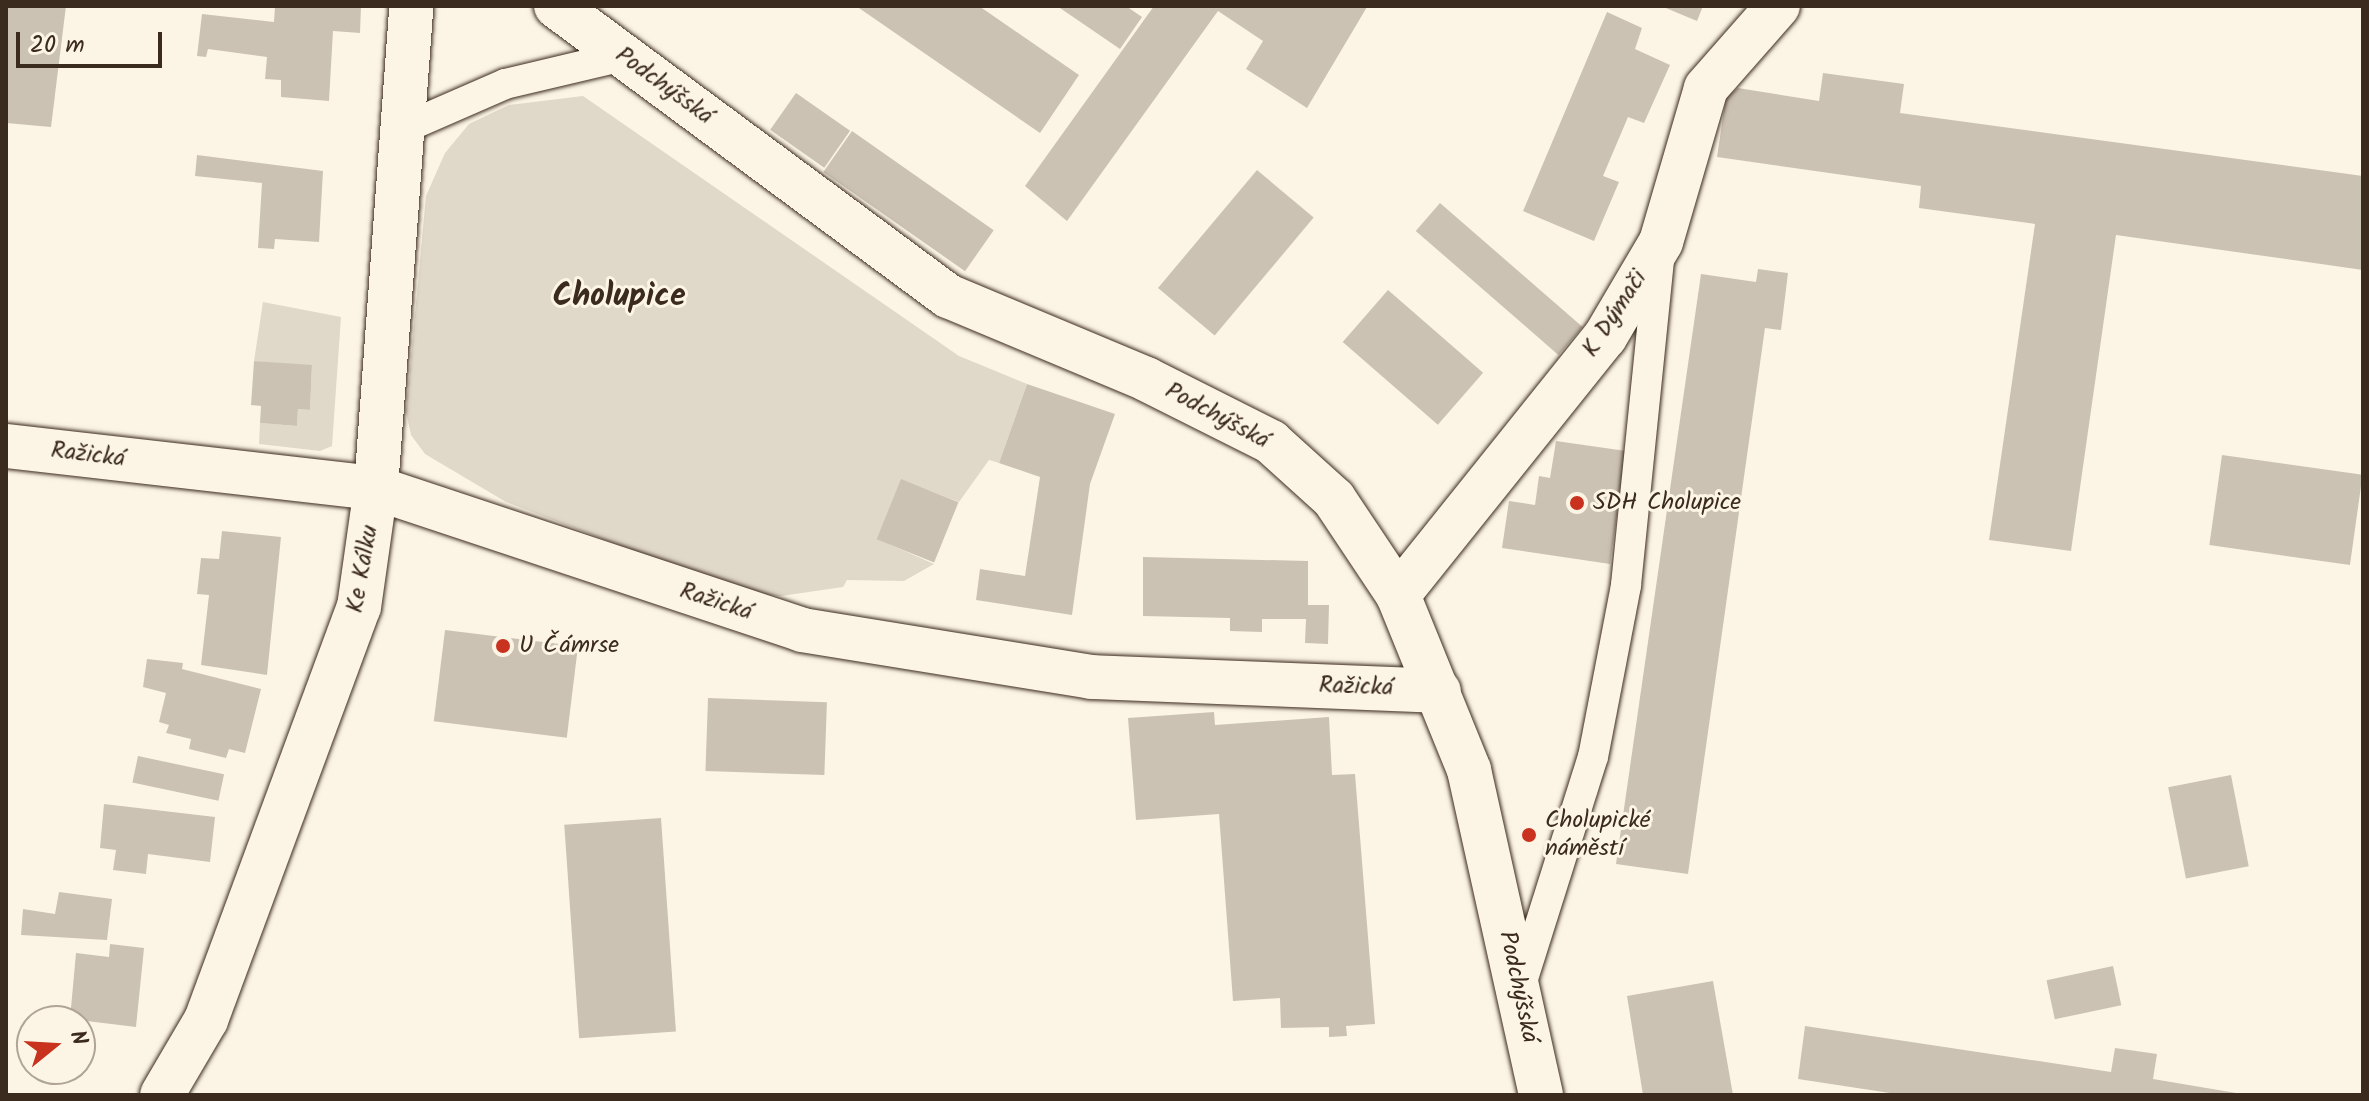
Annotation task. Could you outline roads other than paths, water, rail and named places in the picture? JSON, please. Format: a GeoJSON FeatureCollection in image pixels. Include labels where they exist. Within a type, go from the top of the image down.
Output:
{"type":"FeatureCollection","features":[{"type":"Feature","properties":{"kind":"street","name":"Ke Kálku"},"geometry":{"type":"LineString","coordinates":[[162,1095],[206,1020],[359,607],[376,488],[411,6]]}},
{"type":"Feature","properties":{"kind":"street","name":"Podchýšská"},"geometry":{"type":"LineString","coordinates":[[556,6],[948,296],[1146,379],[1271,442],[1334,499],[1398,595],[1469,770],[1520,988],[1541,1095]]}},
{"type":"Feature","properties":{"kind":"street","name":"K Dýmači"},"geometry":{"type":"LineString","coordinates":[[1398,595],[1605,337],[1661,242],[1706,88],[1778,6]]}},
{"type":"Feature","properties":{"kind":"street","name":"Ražická"},"geometry":{"type":"LineString","coordinates":[[6,446],[376,488],[802,630],[1091,677],[1439,691]]}},
{"type":"Feature","properties":{"kind":"lane"},"geometry":{"type":"LineString","coordinates":[[402,129],[505,84],[623,56]]}},
{"type":"Feature","properties":{"kind":"lane"},"geometry":{"type":"LineString","coordinates":[[1520,988],[1593,757],[1626,585],[1661,242]]}},
{"type":"Feature","properties":{"kind":"place","name":"SDH Cholupice"},"geometry":{"type":"Point","coordinates":[1577,503]}},
{"type":"Feature","properties":{"kind":"place","name":"U Čámrse"},"geometry":{"type":"Point","coordinates":[503,646]}},
{"type":"Feature","properties":{"kind":"place","name":"Cholupické náměstí"},"geometry":{"type":"Point","coordinates":[1529,835]}},
{"type":"Feature","properties":{"kind":"district","name":"Cholupice"},"geometry":{"type":"Point","coordinates":[619,297]}}]}
